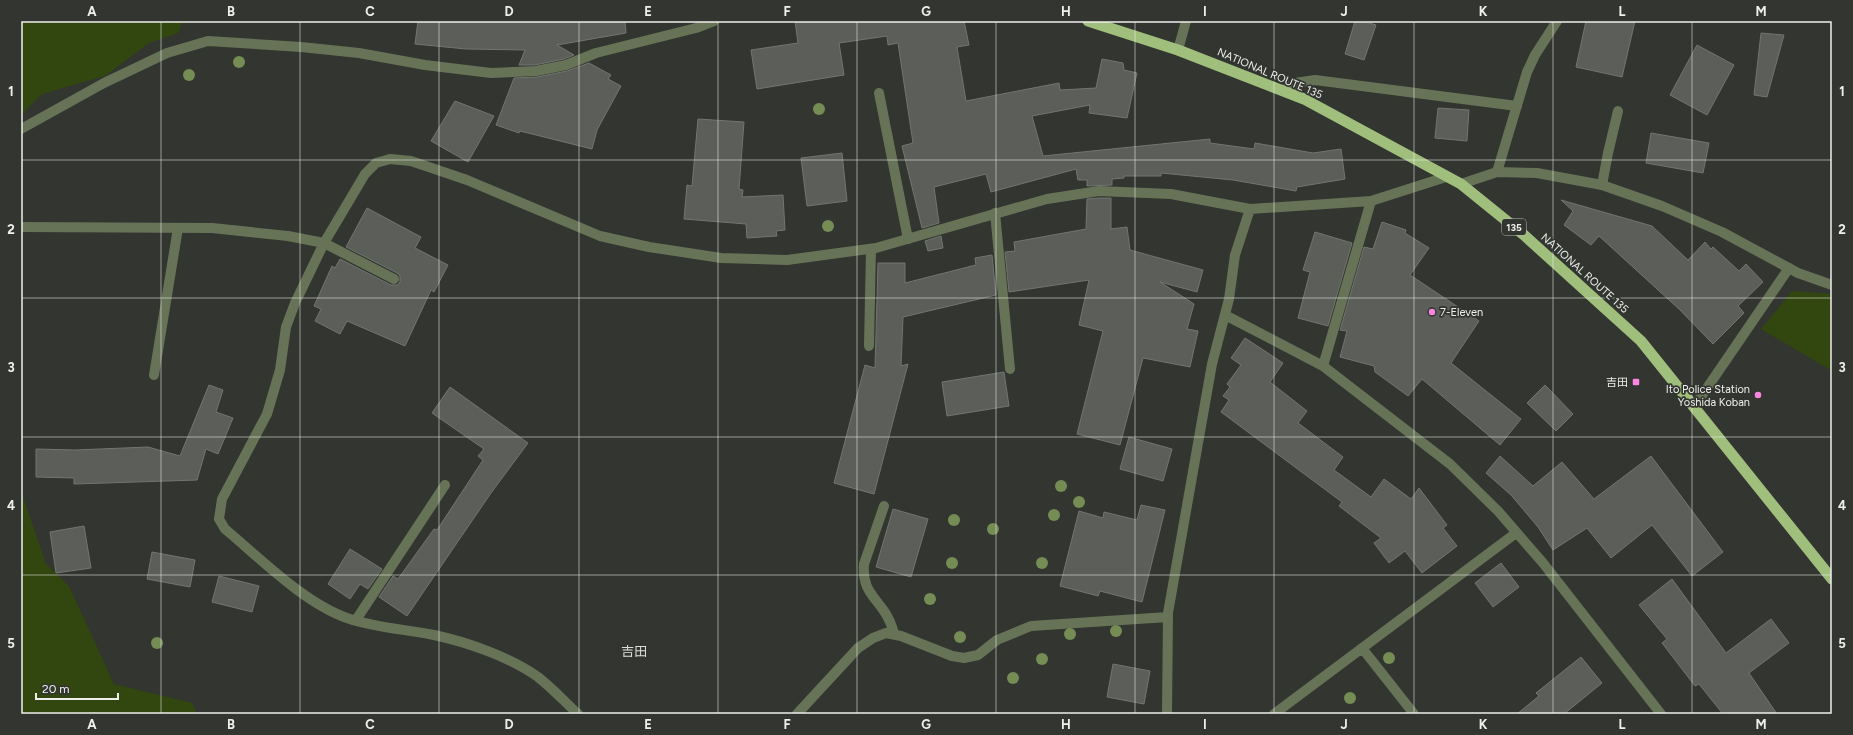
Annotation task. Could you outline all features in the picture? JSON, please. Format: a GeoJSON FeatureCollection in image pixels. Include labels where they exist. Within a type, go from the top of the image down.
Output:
{"type":"FeatureCollection","features":[{"type":"Feature","properties":{"kind":"highway","name":"NATIONAL ROUTE 135"},"geometry":{"type":"LineString","coordinates":[[1088,21],[1178,50],[1304,100],[1461,184],[1524,235],[1641,341],[1832,579]]}},
{"type":"Feature","properties":{"kind":"street"},"geometry":{"type":"LineString","coordinates":[[21,129],[104,83],[160,56],[208,41],[301,47],[359,53],[425,65],[491,73],[521,72],[536,71],[566,65],[596,53],[696,28],[714,21]]}},
{"type":"Feature","properties":{"kind":"street"},"geometry":{"type":"LineString","coordinates":[[1178,50],[1186,21]]}},
{"type":"Feature","properties":{"kind":"street"},"geometry":{"type":"LineString","coordinates":[[1496,172],[1527,72],[1554,22]]}},
{"type":"Feature","properties":{"kind":"street"},"geometry":{"type":"LineString","coordinates":[[1283,91],[1295,83],[1316,80],[1517,106]]}},
{"type":"Feature","properties":{"kind":"street"},"geometry":{"type":"LineString","coordinates":[[879,93],[908,239]]}},
{"type":"Feature","properties":{"kind":"street"},"geometry":{"type":"LineString","coordinates":[[1602,185],[1618,111]]}},
{"type":"Feature","properties":{"kind":"street"},"geometry":{"type":"LineString","coordinates":[[578,714],[537,677],[477,647],[434,635],[384,627],[356,620],[329,610],[293,586],[225,529],[218,519],[222,499],[267,414],[280,370],[286,327],[295,303],[324,243],[364,174],[376,163],[390,159],[411,161],[467,180],[600,236],[649,247],[721,258],[787,260],[871,249],[1047,198],[1099,191],[1171,194],[1250,209],[1370,201],[1446,177]]}},
{"type":"Feature","properties":{"kind":"street"},"geometry":{"type":"LineString","coordinates":[[1461,184],[1496,172],[1537,173],[1602,185],[1662,206],[1715,229],[1789,268],[1832,285]]}},
{"type":"Feature","properties":{"kind":"street"},"geometry":{"type":"LineString","coordinates":[[1323,366],[1370,201]]}},
{"type":"Feature","properties":{"kind":"street"},"geometry":{"type":"LineString","coordinates":[[1167,714],[1168,618],[1206,394],[1225,315],[1235,255],[1250,209]]}},
{"type":"Feature","properties":{"kind":"street"},"geometry":{"type":"LineString","coordinates":[[995,213],[1010,369]]}},
{"type":"Feature","properties":{"kind":"street"},"geometry":{"type":"LineString","coordinates":[[21,227],[212,228],[288,236],[324,243],[394,279]]}},
{"type":"Feature","properties":{"kind":"street"},"geometry":{"type":"LineString","coordinates":[[154,375],[178,228]]}},
{"type":"Feature","properties":{"kind":"street"},"geometry":{"type":"LineString","coordinates":[[869,346],[871,249]]}},
{"type":"Feature","properties":{"kind":"street"},"geometry":{"type":"LineString","coordinates":[[1694,407],[1789,268]]}},
{"type":"Feature","properties":{"kind":"street"},"geometry":{"type":"LineString","coordinates":[[1225,315],[1323,366],[1450,464],[1498,511],[1543,563],[1661,714]]}},
{"type":"Feature","properties":{"kind":"street"},"geometry":{"type":"LineString","coordinates":[[356,620],[445,485]]}},
{"type":"Feature","properties":{"kind":"street"},"geometry":{"type":"LineString","coordinates":[[884,506],[864,564],[863,573],[866,586],[874,600],[884,611],[894,634]]}},
{"type":"Feature","properties":{"kind":"street"},"geometry":{"type":"LineString","coordinates":[[1274,714],[1516,533]]}},
{"type":"Feature","properties":{"kind":"street"},"geometry":{"type":"LineString","coordinates":[[797,714],[858,648],[873,638],[886,633],[894,634],[952,656],[964,658],[978,655],[997,640],[1031,626],[1104,620],[1168,618]]}},
{"type":"Feature","properties":{"kind":"street"},"geometry":{"type":"LineString","coordinates":[[1362,648],[1414,714]]}},
{"type":"Feature","properties":{"kind":"green space"},"geometry":{"type":"Polygon","coordinates":[[[21,21],[183,21],[178,33],[149,43],[105,76],[42,94],[21,115],[21,21]]]}},
{"type":"Feature","properties":{"kind":"green space"},"geometry":{"type":"Polygon","coordinates":[[[1792,291],[1832,294],[1832,371],[1761,329],[1792,291]]]}},
{"type":"Feature","properties":{"kind":"green space"},"geometry":{"type":"Polygon","coordinates":[[[21,491],[46,564],[69,586],[114,684],[192,703],[197,714],[21,714],[21,491]]]}},
{"type":"Feature","properties":{"kind":"building"},"geometry":{"type":"Polygon","coordinates":[[[418,21],[625,21],[626,33],[557,45],[574,55],[564,59],[535,65],[519,65],[525,50],[466,49],[415,44],[418,21]]]}},
{"type":"Feature","properties":{"kind":"building"},"geometry":{"type":"Polygon","coordinates":[[[795,21],[964,21],[969,45],[957,47],[966,101],[1059,83],[1060,90],[1096,88],[1102,59],[1123,63],[1124,70],[1137,73],[1127,118],[1089,113],[1090,105],[1032,116],[1043,156],[1210,139],[1210,143],[1254,149],[1255,143],[1313,153],[1341,149],[1345,179],[1297,187],[1296,191],[1233,180],[1161,173],[1161,176],[1124,176],[1124,178],[1112,179],[1112,185],[1087,186],[1087,180],[1078,180],[1076,169],[991,192],[986,174],[934,187],[939,223],[922,228],[902,146],[913,143],[898,43],[888,45],[887,36],[839,43],[844,75],[757,89],[751,50],[798,43],[795,21]]]}},
{"type":"Feature","properties":{"kind":"building"},"geometry":{"type":"Polygon","coordinates":[[[1355,21],[1363,21],[1376,25],[1364,60],[1345,54],[1355,21]]]}},
{"type":"Feature","properties":{"kind":"building"},"geometry":{"type":"Polygon","coordinates":[[[1586,21],[1635,21],[1622,77],[1576,67],[1586,21]]]}},
{"type":"Feature","properties":{"kind":"building"},"geometry":{"type":"Polygon","coordinates":[[[1761,33],[1784,35],[1767,97],[1754,95],[1761,33]]]}},
{"type":"Feature","properties":{"kind":"building"},"geometry":{"type":"Polygon","coordinates":[[[1697,45],[1734,65],[1707,115],[1670,95],[1697,45]]]}},
{"type":"Feature","properties":{"kind":"building"},"geometry":{"type":"Polygon","coordinates":[[[589,63],[611,75],[608,79],[621,86],[597,130],[592,149],[520,131],[519,133],[496,125],[514,78],[537,77],[567,71],[589,63]]]}},
{"type":"Feature","properties":{"kind":"building"},"geometry":{"type":"Polygon","coordinates":[[[455,101],[494,116],[468,162],[431,141],[455,101]]]}},
{"type":"Feature","properties":{"kind":"building"},"geometry":{"type":"Polygon","coordinates":[[[1438,108],[1469,110],[1467,141],[1435,138],[1438,108]]]}},
{"type":"Feature","properties":{"kind":"building"},"geometry":{"type":"Polygon","coordinates":[[[698,119],[744,122],[739,189],[743,190],[742,197],[783,195],[785,230],[776,231],[777,236],[747,238],[746,224],[684,219],[687,185],[692,186],[698,119]]]}},
{"type":"Feature","properties":{"kind":"building"},"geometry":{"type":"Polygon","coordinates":[[[1651,133],[1709,143],[1703,173],[1646,163],[1651,133]]]}},
{"type":"Feature","properties":{"kind":"building"},"geometry":{"type":"Polygon","coordinates":[[[842,153],[847,201],[807,206],[801,158],[842,153]]]}},
{"type":"Feature","properties":{"kind":"building"},"geometry":{"type":"Polygon","coordinates":[[[1111,198],[1111,229],[1127,227],[1130,250],[1203,270],[1197,292],[1160,282],[1194,304],[1187,329],[1198,331],[1190,367],[1143,358],[1120,445],[1077,434],[1103,331],[1079,325],[1089,280],[1009,292],[1005,252],[1015,251],[1014,242],[1086,229],[1087,199],[1111,198]]]}},
{"type":"Feature","properties":{"kind":"building"},"geometry":{"type":"Polygon","coordinates":[[[1561,200],[1652,226],[1688,260],[1705,242],[1711,249],[1713,247],[1739,271],[1746,264],[1763,282],[1738,306],[1744,313],[1713,344],[1680,310],[1599,236],[1591,245],[1564,225],[1573,211],[1561,200]]]}},
{"type":"Feature","properties":{"kind":"building"},"geometry":{"type":"Polygon","coordinates":[[[367,208],[421,237],[415,248],[448,265],[434,292],[431,290],[405,346],[347,321],[340,334],[315,321],[321,309],[314,306],[332,266],[335,268],[340,259],[391,285],[397,285],[400,282],[400,276],[397,273],[346,247],[367,208]]]}},
{"type":"Feature","properties":{"kind":"building"},"geometry":{"type":"Polygon","coordinates":[[[1382,222],[1406,230],[1405,233],[1429,248],[1410,275],[1479,321],[1451,363],[1521,419],[1500,445],[1422,379],[1408,396],[1375,372],[1374,366],[1340,357],[1347,331],[1340,330],[1364,247],[1373,249],[1382,222]]]}},
{"type":"Feature","properties":{"kind":"building"},"geometry":{"type":"Polygon","coordinates":[[[1315,232],[1352,243],[1328,326],[1298,318],[1310,272],[1303,270],[1315,232]]]}},
{"type":"Feature","properties":{"kind":"building"},"geometry":{"type":"Polygon","coordinates":[[[941,236],[943,248],[928,251],[925,241],[941,236]]]}},
{"type":"Feature","properties":{"kind":"building"},"geometry":{"type":"Polygon","coordinates":[[[992,255],[996,295],[903,317],[901,366],[908,364],[874,494],[834,483],[865,365],[875,368],[878,263],[905,263],[905,283],[976,265],[975,258],[992,255]]]}},
{"type":"Feature","properties":{"kind":"building"},"geometry":{"type":"Polygon","coordinates":[[[1245,338],[1283,363],[1270,382],[1307,411],[1298,423],[1343,457],[1334,470],[1371,497],[1384,479],[1411,499],[1419,488],[1447,525],[1443,528],[1457,546],[1422,573],[1405,551],[1389,563],[1374,543],[1381,538],[1339,506],[1342,502],[1221,412],[1229,400],[1223,396],[1230,387],[1227,384],[1241,365],[1231,358],[1245,338]]]}},
{"type":"Feature","properties":{"kind":"building"},"geometry":{"type":"Polygon","coordinates":[[[1004,372],[1009,406],[947,416],[942,382],[1004,372]]]}},
{"type":"Feature","properties":{"kind":"building"},"geometry":{"type":"Polygon","coordinates":[[[209,385],[223,390],[216,412],[233,418],[218,454],[206,449],[197,480],[74,484],[74,478],[36,477],[36,449],[75,450],[148,447],[180,456],[209,385]]]}},
{"type":"Feature","properties":{"kind":"building"},"geometry":{"type":"Polygon","coordinates":[[[1545,385],[1573,414],[1556,431],[1527,403],[1545,385]]]}},
{"type":"Feature","properties":{"kind":"building"},"geometry":{"type":"Polygon","coordinates":[[[450,387],[528,443],[491,493],[407,616],[379,597],[393,576],[398,579],[434,529],[437,530],[483,460],[478,456],[484,449],[432,413],[450,387]]]}},
{"type":"Feature","properties":{"kind":"building"},"geometry":{"type":"Polygon","coordinates":[[[1129,437],[1172,449],[1163,481],[1120,469],[1129,437]]]}},
{"type":"Feature","properties":{"kind":"building"},"geometry":{"type":"Polygon","coordinates":[[[1500,456],[1533,486],[1562,462],[1594,499],[1651,456],[1723,552],[1692,576],[1652,525],[1611,558],[1587,528],[1553,550],[1538,527],[1511,495],[1486,473],[1500,456]]]}},
{"type":"Feature","properties":{"kind":"building"},"geometry":{"type":"Polygon","coordinates":[[[1141,505],[1165,510],[1142,602],[1100,591],[1098,596],[1060,586],[1079,511],[1103,518],[1104,512],[1137,520],[1141,505]]]}},
{"type":"Feature","properties":{"kind":"building"},"geometry":{"type":"Polygon","coordinates":[[[893,509],[928,519],[911,577],[876,567],[893,509]]]}},
{"type":"Feature","properties":{"kind":"building"},"geometry":{"type":"Polygon","coordinates":[[[84,526],[91,568],[56,573],[50,532],[84,526]]]}},
{"type":"Feature","properties":{"kind":"building"},"geometry":{"type":"Polygon","coordinates":[[[350,549],[382,569],[368,589],[360,584],[350,599],[328,584],[350,549]]]}},
{"type":"Feature","properties":{"kind":"building"},"geometry":{"type":"Polygon","coordinates":[[[152,552],[195,560],[190,587],[147,579],[152,552]]]}},
{"type":"Feature","properties":{"kind":"building"},"geometry":{"type":"Polygon","coordinates":[[[1501,563],[1519,587],[1493,607],[1475,583],[1501,563]]]}},
{"type":"Feature","properties":{"kind":"building"},"geometry":{"type":"Polygon","coordinates":[[[219,576],[259,586],[252,612],[212,602],[219,576]]]}},
{"type":"Feature","properties":{"kind":"building"},"geometry":{"type":"Polygon","coordinates":[[[1672,579],[1726,653],[1771,619],[1789,643],[1749,673],[1777,714],[1723,714],[1699,684],[1695,686],[1662,643],[1667,639],[1639,605],[1672,579]]]}},
{"type":"Feature","properties":{"kind":"building"},"geometry":{"type":"Polygon","coordinates":[[[1581,657],[1602,683],[1564,714],[1517,714],[1539,696],[1536,693],[1581,657]]]}},
{"type":"Feature","properties":{"kind":"building"},"geometry":{"type":"Polygon","coordinates":[[[1113,664],[1150,671],[1144,704],[1107,697],[1113,664]]]}},
{"type":"Feature","properties":{"kind":"place","name":"7-Eleven"},"geometry":{"type":"Point","coordinates":[1432,312]}},
{"type":"Feature","properties":{"kind":"place","name":"吉田"},"geometry":{"type":"Point","coordinates":[1636,382]}},
{"type":"Feature","properties":{"kind":"place","name":"Ito Police Station Yoshida Koban"},"geometry":{"type":"Point","coordinates":[1758,395]}},
{"type":"Feature","properties":{"kind":"district","name":"吉田"},"geometry":{"type":"Point","coordinates":[634,651]}}]}
